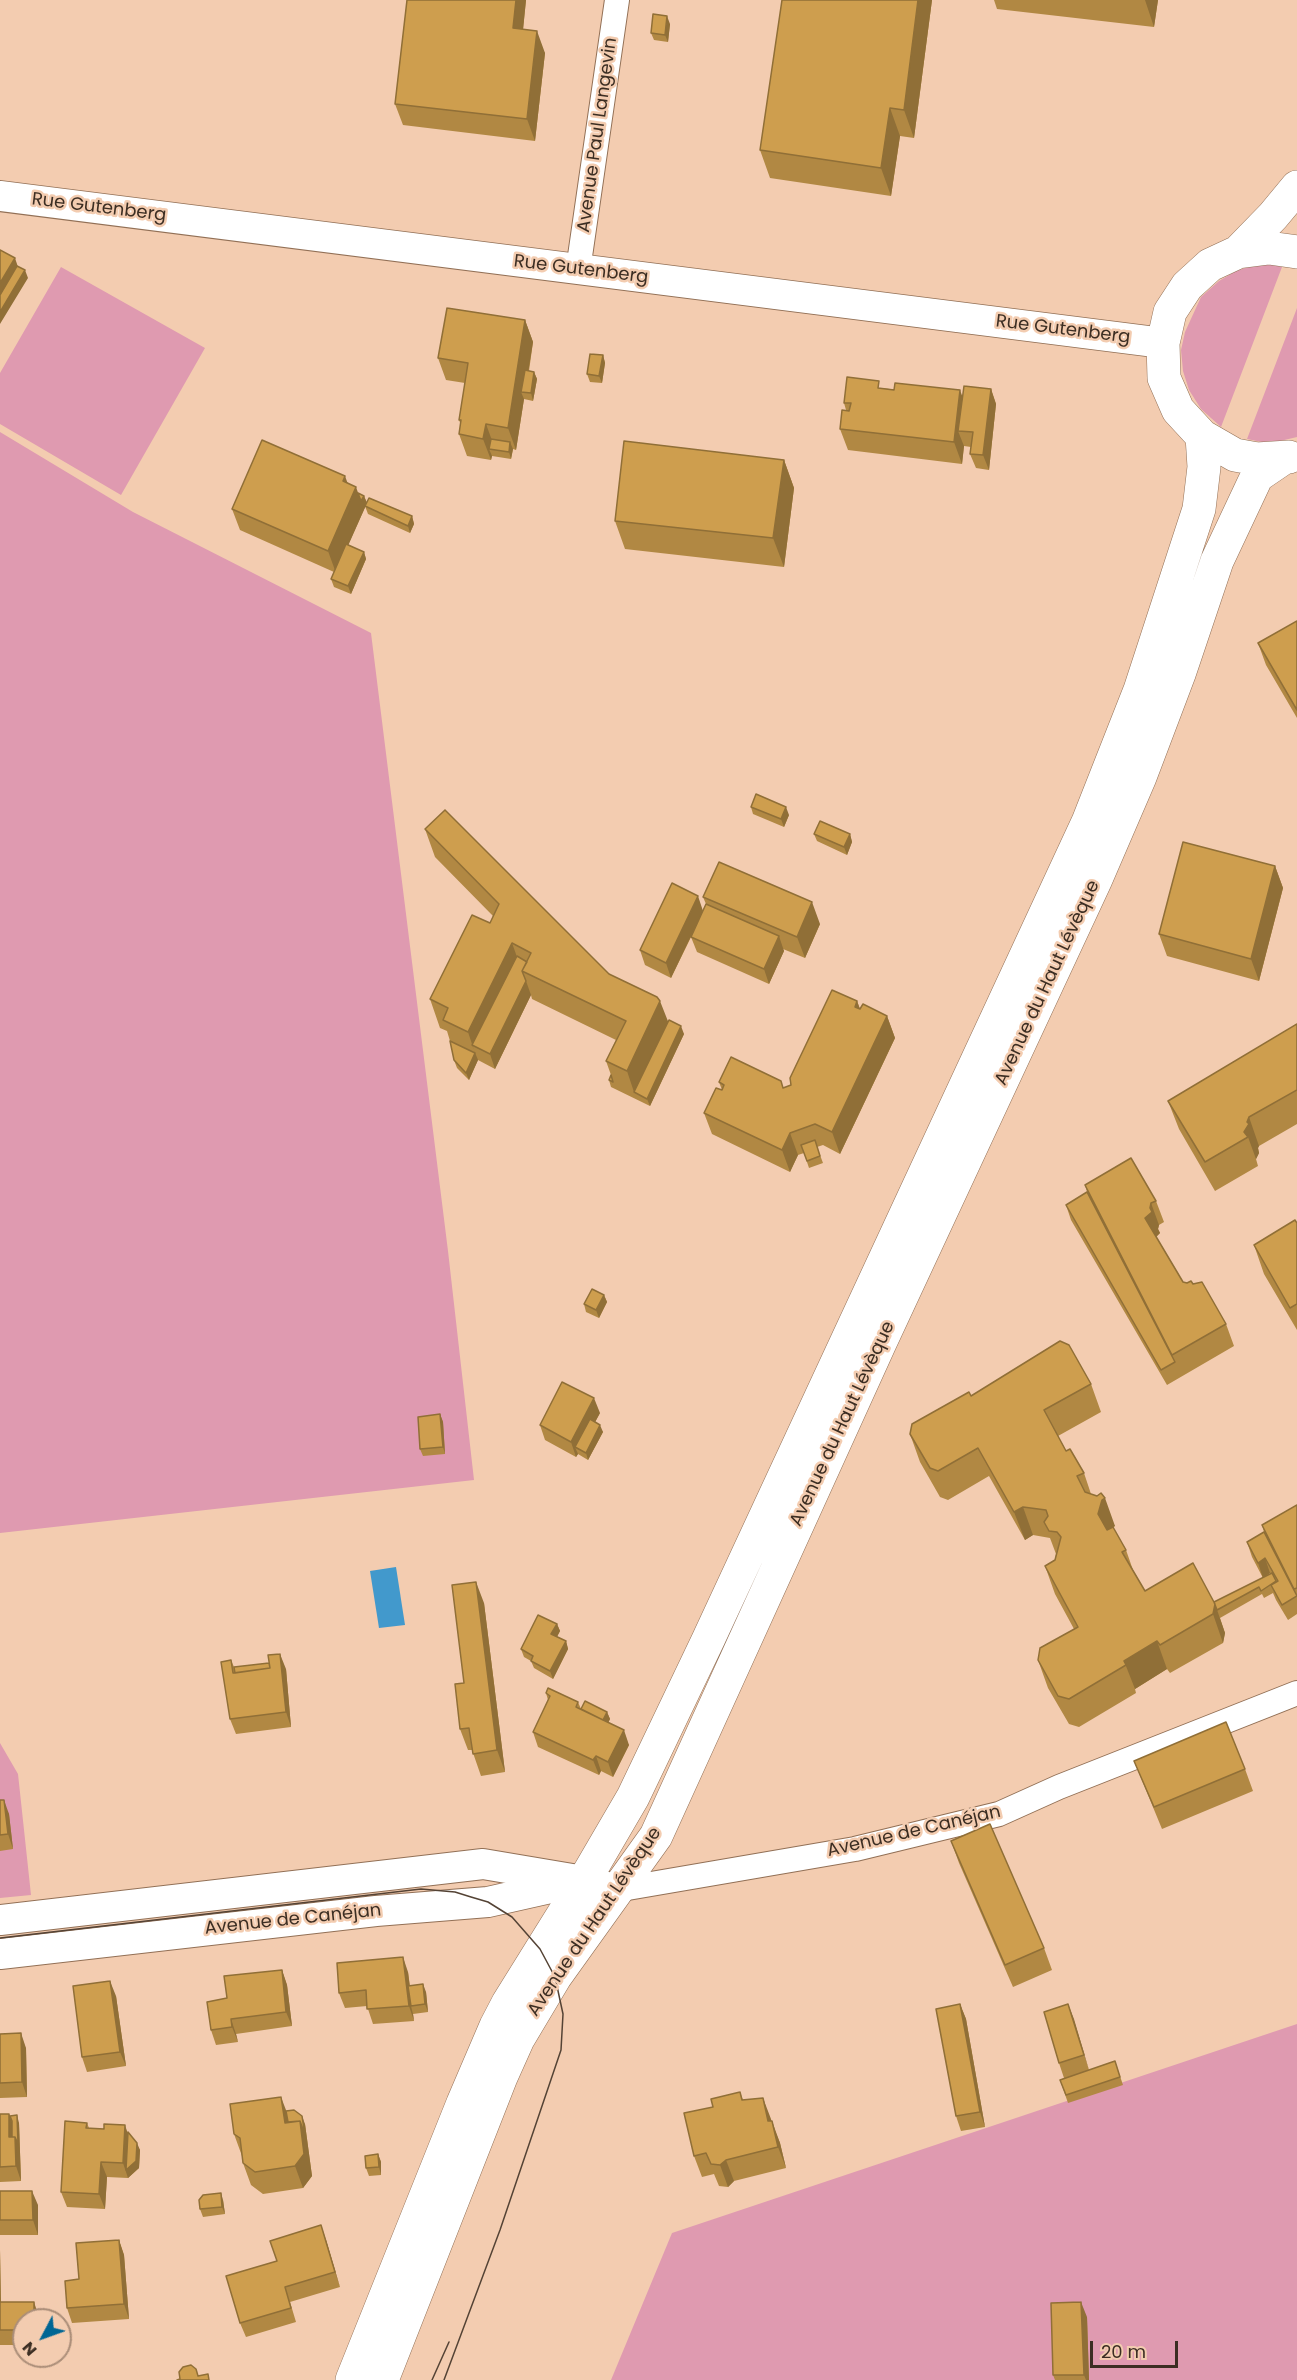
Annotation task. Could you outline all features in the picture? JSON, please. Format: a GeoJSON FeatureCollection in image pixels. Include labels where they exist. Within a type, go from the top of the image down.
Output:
{"type":"FeatureCollection","features":[{"type":"Feature","properties":{"kind":"main road"},"geometry":{"type":"LineString","coordinates":[[1238,252],[1274,216],[1297,187]]}},
{"type":"Feature","properties":{"kind":"main road"},"geometry":{"type":"LineString","coordinates":[[1290,457],[1257,459],[1235,455],[1202,436],[1178,410],[1164,378],[1162,343],[1170,312],[1186,286],[1210,265],[1238,252],[1269,248],[1297,252]]}},
{"type":"Feature","properties":{"kind":"main road","name":"Avenue du Haut Lévèque"},"geometry":{"type":"LineString","coordinates":[[352,2380],[496,2026],[540,1948],[584,1881],[633,1797],[1088,822],[1140,690],[1199,509],[1204,467],[1202,436]]}},
{"type":"Feature","properties":{"kind":"main road","name":"Avenue du Haut Lévèque"},"geometry":{"type":"LineString","coordinates":[[382,2380],[485,2115],[518,2039],[555,1977],[656,1836],[880,1343],[1096,879],[1140,777],[1179,674],[1217,561],[1257,476],[1290,457]]}},
{"type":"Feature","properties":{"kind":"street","name":"Avenue Paul Langevin"},"geometry":{"type":"LineString","coordinates":[[578,270],[617,0]]}},
{"type":"Feature","properties":{"kind":"street","name":"Rue Gutenberg"},"geometry":{"type":"LineString","coordinates":[[0,196],[1162,343]]}},
{"type":"Feature","properties":{"kind":"street","name":"Avenue de Canéjan"},"geometry":{"type":"LineString","coordinates":[[0,1920],[483,1864],[584,1881],[616,1890],[855,1849],[999,1814],[1059,1787],[1297,1693]]}},
{"type":"Feature","properties":{"kind":"street","name":"Avenue de Canéjan"},"geometry":{"type":"LineString","coordinates":[[0,1954],[376,1911],[488,1902],[584,1881]]}},
{"type":"Feature","properties":{"kind":"shaded area"},"geometry":{"type":"Polygon","coordinates":[[[1270,264],[1282,267],[1221,427],[1201,409],[1189,390],[1183,371],[1181,350],[1185,332],[1201,297],[1219,281],[1236,271],[1255,265],[1270,264]]]}},
{"type":"Feature","properties":{"kind":"shaded area"},"geometry":{"type":"Polygon","coordinates":[[[61,267],[205,348],[121,495],[0,424],[0,373],[61,267]]]}},
{"type":"Feature","properties":{"kind":"shaded area"},"geometry":{"type":"Polygon","coordinates":[[[1297,308],[1297,437],[1262,442],[1247,439],[1297,308]]]}},
{"type":"Feature","properties":{"kind":"shaded area"},"geometry":{"type":"Polygon","coordinates":[[[0,432],[133,512],[371,633],[448,1251],[474,1480],[0,1533],[0,432]]]}},
{"type":"Feature","properties":{"kind":"shaded area"},"geometry":{"type":"Polygon","coordinates":[[[0,1743],[18,1774],[31,1895],[0,1898],[0,1743]]]}},
{"type":"Feature","properties":{"kind":"shaded area"},"geometry":{"type":"Polygon","coordinates":[[[1297,2024],[1297,2380],[611,2380],[672,2233],[1297,2024]]]}},
{"type":"Feature","properties":{"kind":"water"},"geometry":{"type":"Polygon","coordinates":[[[396,1567],[405,1625],[379,1628],[370,1571],[396,1567]]]}},
{"type":"Feature","properties":{"kind":"building"},"geometry":{"type":"Polygon","coordinates":[[[407,0],[516,0],[513,28],[537,31],[527,119],[395,104],[407,0]]]}},
{"type":"Feature","properties":{"kind":"building"},"geometry":{"type":"Polygon","coordinates":[[[782,0],[918,0],[904,110],[890,108],[881,168],[760,150],[782,0]]]}},
{"type":"Feature","properties":{"kind":"building"},"geometry":{"type":"Polygon","coordinates":[[[653,14],[667,16],[665,35],[651,33],[653,14]]]}},
{"type":"Feature","properties":{"kind":"building"},"geometry":{"type":"Polygon","coordinates":[[[0,250],[15,258],[0,283],[0,250]]]}},
{"type":"Feature","properties":{"kind":"building"},"geometry":{"type":"Polygon","coordinates":[[[17,266],[25,270],[0,312],[0,295],[17,266]]]}},
{"type":"Feature","properties":{"kind":"building"},"geometry":{"type":"Polygon","coordinates":[[[447,308],[525,320],[508,428],[486,424],[483,439],[459,434],[468,363],[438,358],[447,308]]]}},
{"type":"Feature","properties":{"kind":"building"},"geometry":{"type":"Polygon","coordinates":[[[590,354],[603,355],[599,376],[587,374],[590,354]]]}},
{"type":"Feature","properties":{"kind":"building"},"geometry":{"type":"Polygon","coordinates":[[[525,370],[534,372],[531,393],[521,392],[525,370]]]}},
{"type":"Feature","properties":{"kind":"building"},"geometry":{"type":"Polygon","coordinates":[[[847,377],[879,381],[878,388],[894,390],[895,383],[960,390],[954,442],[840,429],[842,410],[849,411],[851,403],[844,403],[847,377]]]}},
{"type":"Feature","properties":{"kind":"building"},"geometry":{"type":"Polygon","coordinates":[[[964,386],[991,389],[983,455],[970,454],[973,432],[958,431],[964,386]]]}},
{"type":"Feature","properties":{"kind":"building"},"geometry":{"type":"Polygon","coordinates":[[[491,439],[510,442],[509,452],[489,449],[491,439]]]}},
{"type":"Feature","properties":{"kind":"building"},"geometry":{"type":"Polygon","coordinates":[[[262,440],[345,476],[343,481],[356,487],[328,551],[232,509],[262,440]]]}},
{"type":"Feature","properties":{"kind":"building"},"geometry":{"type":"Polygon","coordinates":[[[624,441],[784,460],[773,538],[615,521],[624,441]]]}},
{"type":"Feature","properties":{"kind":"building"},"geometry":{"type":"Polygon","coordinates":[[[369,498],[412,516],[408,526],[365,506],[369,498]]]}},
{"type":"Feature","properties":{"kind":"building"},"geometry":{"type":"Polygon","coordinates":[[[346,544],[364,552],[348,586],[331,579],[346,544]]]}},
{"type":"Feature","properties":{"kind":"building"},"geometry":{"type":"Polygon","coordinates":[[[1297,621],[1297,710],[1258,643],[1297,621]]]}},
{"type":"Feature","properties":{"kind":"building"},"geometry":{"type":"Polygon","coordinates":[[[756,794],[786,807],[781,819],[751,807],[756,794]]]}},
{"type":"Feature","properties":{"kind":"building"},"geometry":{"type":"Polygon","coordinates":[[[445,810],[609,974],[657,997],[660,1001],[627,1071],[606,1061],[626,1021],[522,971],[531,953],[512,943],[468,1032],[443,1020],[448,1008],[430,999],[472,915],[490,923],[499,904],[425,829],[445,810]]]}},
{"type":"Feature","properties":{"kind":"building"},"geometry":{"type":"Polygon","coordinates":[[[820,821],[850,834],[844,847],[814,834],[820,821]]]}},
{"type":"Feature","properties":{"kind":"building"},"geometry":{"type":"Polygon","coordinates":[[[1183,842],[1275,866],[1251,959],[1159,934],[1183,842]]]}},
{"type":"Feature","properties":{"kind":"building"},"geometry":{"type":"Polygon","coordinates":[[[719,862],[812,902],[797,937],[703,897],[719,862]]]}},
{"type":"Feature","properties":{"kind":"building"},"geometry":{"type":"Polygon","coordinates":[[[672,883],[698,896],[666,963],[640,950],[672,883]]]}},
{"type":"Feature","properties":{"kind":"building"},"geometry":{"type":"Polygon","coordinates":[[[706,904],[779,936],[764,969],[691,937],[706,904]]]}},
{"type":"Feature","properties":{"kind":"building"},"geometry":{"type":"Polygon","coordinates":[[[517,956],[527,962],[522,971],[526,981],[490,1054],[472,1045],[517,956]]]}},
{"type":"Feature","properties":{"kind":"building"},"geometry":{"type":"Polygon","coordinates":[[[832,990],[857,1001],[855,1007],[860,1009],[863,1004],[887,1016],[832,1132],[815,1124],[790,1133],[782,1150],[704,1113],[716,1088],[722,1090],[724,1085],[719,1082],[731,1057],[781,1081],[783,1088],[791,1085],[790,1078],[832,990]]]}},
{"type":"Feature","properties":{"kind":"building"},"geometry":{"type":"Polygon","coordinates":[[[669,1020],[681,1026],[647,1099],[634,1092],[669,1020]]]}},
{"type":"Feature","properties":{"kind":"building"},"geometry":{"type":"Polygon","coordinates":[[[1297,1024],[1297,1090],[1249,1117],[1247,1122],[1249,1124],[1244,1132],[1248,1137],[1205,1162],[1168,1101],[1297,1024]]]}},
{"type":"Feature","properties":{"kind":"building"},"geometry":{"type":"Polygon","coordinates":[[[450,1041],[475,1053],[466,1073],[454,1060],[450,1041]]]}},
{"type":"Feature","properties":{"kind":"building"},"geometry":{"type":"Polygon","coordinates":[[[815,1140],[820,1156],[807,1161],[801,1145],[815,1140]]]}},
{"type":"Feature","properties":{"kind":"building"},"geometry":{"type":"Polygon","coordinates":[[[1131,1158],[1156,1201],[1151,1203],[1152,1212],[1145,1218],[1183,1282],[1191,1281],[1193,1284],[1202,1282],[1226,1324],[1172,1355],[1085,1185],[1131,1158]]]}},
{"type":"Feature","properties":{"kind":"building"},"geometry":{"type":"Polygon","coordinates":[[[1087,1192],[1175,1362],[1161,1370],[1066,1205],[1087,1192]]]}},
{"type":"Feature","properties":{"kind":"building"},"geometry":{"type":"Polygon","coordinates":[[[1295,1220],[1297,1223],[1297,1304],[1290,1308],[1254,1245],[1295,1220]]]}},
{"type":"Feature","properties":{"kind":"building"},"geometry":{"type":"Polygon","coordinates":[[[592,1289],[604,1295],[596,1310],[584,1304],[592,1289]]]}},
{"type":"Feature","properties":{"kind":"building"},"geometry":{"type":"Polygon","coordinates":[[[1060,1341],[1069,1345],[1091,1384],[1044,1410],[1066,1451],[1070,1449],[1084,1473],[1077,1476],[1085,1492],[1097,1496],[1101,1493],[1105,1498],[1102,1500],[1098,1514],[1107,1530],[1113,1527],[1126,1550],[1122,1552],[1145,1591],[1193,1563],[1215,1604],[1213,1614],[1160,1645],[1157,1641],[1124,1661],[1126,1665],[1069,1699],[1058,1696],[1038,1660],[1040,1648],[1078,1627],[1045,1566],[1055,1560],[1061,1537],[1057,1532],[1049,1531],[1044,1522],[1048,1516],[1046,1510],[1023,1507],[1014,1512],[978,1448],[938,1471],[930,1468],[910,1434],[912,1424],[969,1392],[971,1396],[1060,1341]]]}},
{"type":"Feature","properties":{"kind":"building"},"geometry":{"type":"Polygon","coordinates":[[[562,1382],[594,1398],[571,1442],[540,1425],[562,1382]]]}},
{"type":"Feature","properties":{"kind":"building"},"geometry":{"type":"Polygon","coordinates":[[[440,1414],[443,1447],[420,1449],[418,1417],[440,1414]]]}},
{"type":"Feature","properties":{"kind":"building"},"geometry":{"type":"Polygon","coordinates":[[[590,1419],[600,1425],[586,1453],[575,1447],[590,1419]]]}},
{"type":"Feature","properties":{"kind":"building"},"geometry":{"type":"Polygon","coordinates":[[[1297,1505],[1297,1588],[1294,1589],[1262,1525],[1297,1505]]]}},
{"type":"Feature","properties":{"kind":"building"},"geometry":{"type":"Polygon","coordinates":[[[1264,1532],[1297,1596],[1282,1605],[1271,1585],[1278,1581],[1265,1558],[1258,1563],[1247,1542],[1264,1532]]]}},
{"type":"Feature","properties":{"kind":"building"},"geometry":{"type":"Polygon","coordinates":[[[1272,1573],[1276,1581],[1261,1591],[1259,1587],[1217,1610],[1214,1602],[1272,1573]]]}},
{"type":"Feature","properties":{"kind":"building"},"geometry":{"type":"Polygon","coordinates":[[[476,1582],[497,1750],[473,1754],[469,1728],[460,1729],[455,1684],[464,1683],[452,1585],[476,1582]]]}},
{"type":"Feature","properties":{"kind":"building"},"geometry":{"type":"Polygon","coordinates":[[[538,1615],[557,1624],[551,1634],[566,1641],[550,1671],[531,1661],[533,1656],[521,1649],[538,1615]]]}},
{"type":"Feature","properties":{"kind":"building"},"geometry":{"type":"Polygon","coordinates":[[[280,1654],[286,1712],[230,1719],[221,1662],[231,1660],[233,1673],[270,1668],[268,1655],[280,1654]]]}},
{"type":"Feature","properties":{"kind":"building"},"geometry":{"type":"Polygon","coordinates":[[[269,1663],[270,1668],[235,1673],[234,1667],[269,1663]]]}},
{"type":"Feature","properties":{"kind":"building"},"geometry":{"type":"Polygon","coordinates":[[[548,1688],[578,1702],[576,1707],[624,1730],[608,1762],[596,1756],[593,1760],[533,1732],[550,1696],[546,1693],[548,1688]]]}},
{"type":"Feature","properties":{"kind":"building"},"geometry":{"type":"Polygon","coordinates":[[[585,1701],[607,1712],[603,1720],[581,1709],[585,1701]]]}},
{"type":"Feature","properties":{"kind":"building"},"geometry":{"type":"Polygon","coordinates":[[[1226,1722],[1245,1769],[1154,1807],[1134,1761],[1226,1722]]]}},
{"type":"Feature","properties":{"kind":"building"},"geometry":{"type":"Polygon","coordinates":[[[0,1800],[4,1800],[8,1834],[0,1835],[0,1800]]]}},
{"type":"Feature","properties":{"kind":"building"},"geometry":{"type":"Polygon","coordinates":[[[990,1824],[1044,1948],[1005,1965],[951,1841],[990,1824]]]}},
{"type":"Feature","properties":{"kind":"building"},"geometry":{"type":"Polygon","coordinates":[[[403,1957],[409,2006],[367,2009],[366,1990],[339,1993],[337,1963],[403,1957]]]}},
{"type":"Feature","properties":{"kind":"building"},"geometry":{"type":"Polygon","coordinates":[[[282,1970],[286,2012],[231,2019],[232,2027],[211,2030],[207,2002],[227,1998],[224,1976],[282,1970]]]}},
{"type":"Feature","properties":{"kind":"building"},"geometry":{"type":"Polygon","coordinates":[[[110,1981],[120,2052],[82,2057],[73,1986],[110,1981]]]}},
{"type":"Feature","properties":{"kind":"building"},"geometry":{"type":"Polygon","coordinates":[[[423,1984],[425,2004],[411,2006],[408,1986],[423,1984]]]}},
{"type":"Feature","properties":{"kind":"building"},"geometry":{"type":"Polygon","coordinates":[[[960,2004],[980,2112],[956,2116],[936,2009],[960,2004]]]}},
{"type":"Feature","properties":{"kind":"building"},"geometry":{"type":"Polygon","coordinates":[[[1068,2004],[1084,2055],[1059,2063],[1044,2012],[1068,2004]]]}},
{"type":"Feature","properties":{"kind":"building"},"geometry":{"type":"Polygon","coordinates":[[[21,2033],[22,2082],[0,2083],[0,2034],[21,2033]]]}},
{"type":"Feature","properties":{"kind":"building"},"geometry":{"type":"Polygon","coordinates":[[[1115,2061],[1120,2077],[1066,2095],[1060,2080],[1115,2061]]]}},
{"type":"Feature","properties":{"kind":"building"},"geometry":{"type":"Polygon","coordinates":[[[740,2092],[742,2100],[763,2098],[768,2121],[772,2121],[778,2147],[726,2160],[720,2165],[711,2164],[706,2153],[694,2156],[684,2113],[713,2107],[711,2099],[740,2092]]]}},
{"type":"Feature","properties":{"kind":"building"},"geometry":{"type":"Polygon","coordinates":[[[281,2097],[285,2123],[300,2121],[304,2154],[295,2166],[255,2172],[243,2163],[240,2138],[234,2134],[230,2104],[281,2097]]]}},
{"type":"Feature","properties":{"kind":"building"},"geometry":{"type":"Polygon","coordinates":[[[294,2110],[302,2116],[305,2135],[300,2121],[288,2122],[286,2111],[294,2110]]]}},
{"type":"Feature","properties":{"kind":"building"},"geometry":{"type":"Polygon","coordinates":[[[0,2114],[9,2114],[9,2137],[15,2137],[16,2166],[0,2167],[0,2114]]]}},
{"type":"Feature","properties":{"kind":"building"},"geometry":{"type":"Polygon","coordinates":[[[17,2115],[18,2144],[15,2137],[12,2137],[10,2116],[17,2115]]]}},
{"type":"Feature","properties":{"kind":"building"},"geometry":{"type":"Polygon","coordinates":[[[65,2121],[87,2123],[86,2128],[104,2129],[104,2124],[125,2125],[123,2163],[101,2162],[99,2194],[61,2192],[65,2121]]]}},
{"type":"Feature","properties":{"kind":"building"},"geometry":{"type":"Polygon","coordinates":[[[128,2132],[137,2143],[136,2161],[126,2170],[128,2132]]]}},
{"type":"Feature","properties":{"kind":"building"},"geometry":{"type":"Polygon","coordinates":[[[378,2154],[379,2167],[366,2168],[365,2156],[378,2154]]]}},
{"type":"Feature","properties":{"kind":"building"},"geometry":{"type":"Polygon","coordinates":[[[0,2191],[32,2191],[33,2220],[0,2220],[0,2191]]]}},
{"type":"Feature","properties":{"kind":"building"},"geometry":{"type":"Polygon","coordinates":[[[221,2193],[222,2207],[200,2209],[199,2200],[203,2195],[221,2193]]]}},
{"type":"Feature","properties":{"kind":"building"},"geometry":{"type":"Polygon","coordinates":[[[321,2225],[335,2272],[285,2287],[291,2308],[240,2323],[226,2276],[277,2261],[270,2241],[321,2225]]]}},
{"type":"Feature","properties":{"kind":"building"},"geometry":{"type":"Polygon","coordinates":[[[119,2240],[124,2304],[67,2308],[65,2281],[79,2279],[76,2243],[119,2240]]]}},
{"type":"Feature","properties":{"kind":"building"},"geometry":{"type":"Polygon","coordinates":[[[0,2302],[34,2302],[34,2308],[12,2308],[12,2330],[0,2330],[0,2302]]]}},
{"type":"Feature","properties":{"kind":"building"},"geometry":{"type":"Polygon","coordinates":[[[1081,2302],[1084,2375],[1053,2375],[1051,2303],[1081,2302]]]}},
{"type":"Feature","properties":{"kind":"building"},"geometry":{"type":"Polygon","coordinates":[[[191,2365],[196,2369],[198,2376],[208,2374],[209,2380],[177,2380],[180,2379],[179,2372],[183,2367],[191,2365]]]}},
{"type":"Feature","properties":{"kind":"tram line"},"geometry":{"type":"LineString","coordinates":[[0,1938],[421,1889],[455,1892],[488,1902],[512,1917],[540,1949],[555,1977],[563,2014],[561,2050],[500,2230],[444,2380]]}},
{"type":"Feature","properties":{"kind":"tram line"},"geometry":{"type":"LineString","coordinates":[[432,2380],[449,2342]]}}]}
